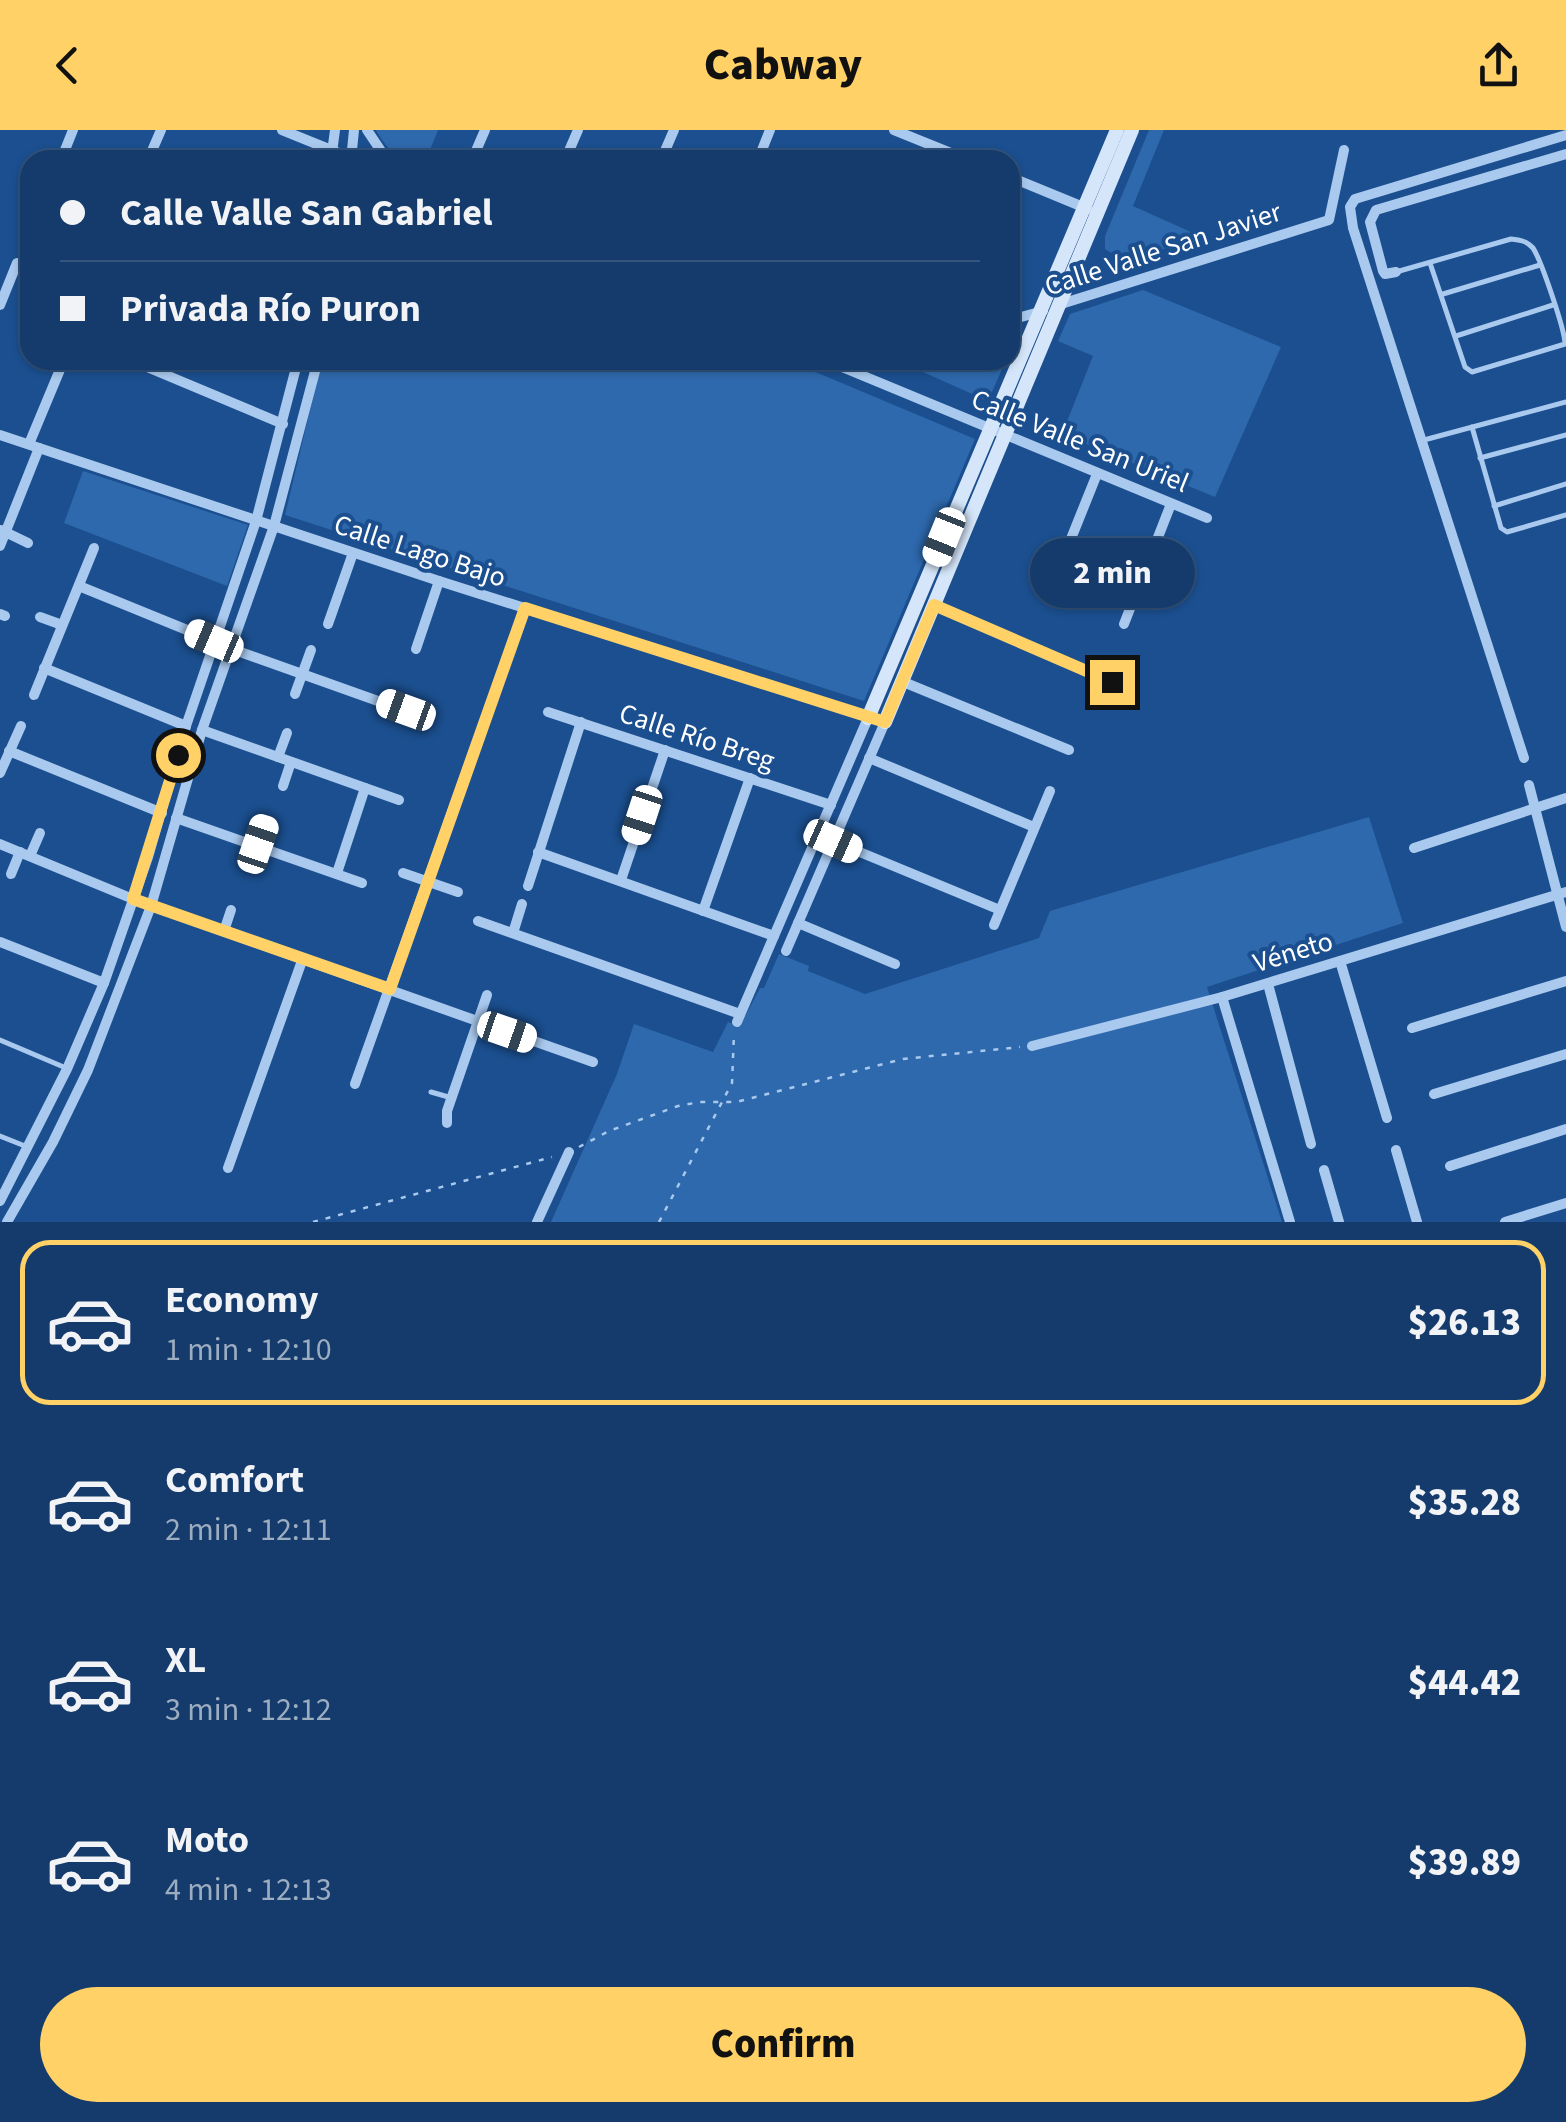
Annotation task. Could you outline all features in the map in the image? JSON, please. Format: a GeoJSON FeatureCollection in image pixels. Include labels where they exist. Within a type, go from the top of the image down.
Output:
{"type":"FeatureCollection","features":[{"type":"Feature","properties":{"kind":"street"},"geometry":{"type":"LineString","coordinates":[[282,130],[322,150]]}},
{"type":"Feature","properties":{"kind":"street"},"geometry":{"type":"LineString","coordinates":[[894,130],[943,150]]}},
{"type":"Feature","properties":{"kind":"street"},"geometry":{"type":"LineString","coordinates":[[786,951],[1060,304],[1117,130]]}},
{"type":"Feature","properties":{"kind":"street"},"geometry":{"type":"LineString","coordinates":[[1020,356],[1132,130]]}},
{"type":"Feature","properties":{"kind":"street"},"geometry":{"type":"LineString","coordinates":[[1524,758],[1353,228],[1350,207],[1355,199],[1566,134]]}},
{"type":"Feature","properties":{"kind":"street","name":"Calle Valle San Javier"},"geometry":{"type":"LineString","coordinates":[[1020,317],[1329,220],[1344,150]]}},
{"type":"Feature","properties":{"kind":"street"},"geometry":{"type":"LineString","coordinates":[[1396,272],[1383,271],[1370,222],[1376,210],[1566,154]]}},
{"type":"Feature","properties":{"kind":"street"},"geometry":{"type":"LineString","coordinates":[[1020,181],[1092,210]]}},
{"type":"Feature","properties":{"kind":"street"},"geometry":{"type":"LineString","coordinates":[[0,305],[17,263]]}},
{"type":"Feature","properties":{"kind":"street"},"geometry":{"type":"LineString","coordinates":[[0,546],[61,370]]}},
{"type":"Feature","properties":{"kind":"street"},"geometry":{"type":"LineString","coordinates":[[154,370],[283,424]]}},
{"type":"Feature","properties":{"kind":"street"},"geometry":{"type":"LineString","coordinates":[[0,1201],[67,1068],[104,983],[256,521],[296,370]]}},
{"type":"Feature","properties":{"kind":"street"},"geometry":{"type":"LineString","coordinates":[[6,1222],[53,1142],[88,1070],[151,906],[202,730],[274,526],[315,370]]}},
{"type":"Feature","properties":{"kind":"street","name":"Calle Valle San Uriel"},"geometry":{"type":"LineString","coordinates":[[849,370],[1207,518]]}},
{"type":"Feature","properties":{"kind":"street"},"geometry":{"type":"LineString","coordinates":[[478,921],[739,1018],[1014,370]]}},
{"type":"Feature","properties":{"kind":"street","name":"Calle Lago Bajo"},"geometry":{"type":"LineString","coordinates":[[0,435],[440,582],[885,722]]}},
{"type":"Feature","properties":{"kind":"street"},"geometry":{"type":"LineString","coordinates":[[1050,591],[1097,474]]}},
{"type":"Feature","properties":{"kind":"street"},"geometry":{"type":"LineString","coordinates":[[1124,624],[1172,504]]}},
{"type":"Feature","properties":{"kind":"street"},"geometry":{"type":"LineString","coordinates":[[3,531],[28,543]]}},
{"type":"Feature","properties":{"kind":"street"},"geometry":{"type":"LineString","coordinates":[[34,695],[94,548]]}},
{"type":"Feature","properties":{"kind":"street"},"geometry":{"type":"LineString","coordinates":[[328,624],[353,553]]}},
{"type":"Feature","properties":{"kind":"street"},"geometry":{"type":"LineString","coordinates":[[416,648],[440,582]]}},
{"type":"Feature","properties":{"kind":"street"},"geometry":{"type":"LineString","coordinates":[[79,586],[214,641]]}},
{"type":"Feature","properties":{"kind":"street"},"geometry":{"type":"LineString","coordinates":[[934,605],[1112,682]]}},
{"type":"Feature","properties":{"kind":"street"},"geometry":{"type":"LineString","coordinates":[[355,1084],[525,608]]}},
{"type":"Feature","properties":{"kind":"street"},"geometry":{"type":"LineString","coordinates":[[40,617],[62,625]]}},
{"type":"Feature","properties":{"kind":"street"},"geometry":{"type":"LineString","coordinates":[[229,648],[406,710],[428,709]]}},
{"type":"Feature","properties":{"kind":"street"},"geometry":{"type":"LineString","coordinates":[[296,694],[311,650]]}},
{"type":"Feature","properties":{"kind":"street"},"geometry":{"type":"LineString","coordinates":[[44,668],[186,726]]}},
{"type":"Feature","properties":{"kind":"street"},"geometry":{"type":"LineString","coordinates":[[900,682],[1069,750]]}},
{"type":"Feature","properties":{"kind":"street","name":"Calle Río Breg"},"geometry":{"type":"LineString","coordinates":[[548,712],[831,805]]}},
{"type":"Feature","properties":{"kind":"street"},"geometry":{"type":"LineString","coordinates":[[528,886],[581,722]]}},
{"type":"Feature","properties":{"kind":"street"},"geometry":{"type":"LineString","coordinates":[[0,773],[21,726]]}},
{"type":"Feature","properties":{"kind":"street"},"geometry":{"type":"LineString","coordinates":[[202,730],[399,800]]}},
{"type":"Feature","properties":{"kind":"street"},"geometry":{"type":"LineString","coordinates":[[278,757],[287,733]]}},
{"type":"Feature","properties":{"kind":"street"},"geometry":{"type":"LineString","coordinates":[[621,880],[664,750]]}},
{"type":"Feature","properties":{"kind":"street"},"geometry":{"type":"LineString","coordinates":[[9,752],[162,813]]}},
{"type":"Feature","properties":{"kind":"street"},"geometry":{"type":"LineString","coordinates":[[869,758],[1034,827]]}},
{"type":"Feature","properties":{"kind":"street"},"geometry":{"type":"LineString","coordinates":[[283,786],[292,762]]}},
{"type":"Feature","properties":{"kind":"street"},"geometry":{"type":"LineString","coordinates":[[704,911],[750,778]]}},
{"type":"Feature","properties":{"kind":"street"},"geometry":{"type":"LineString","coordinates":[[1529,785],[1561,894],[1566,928]]}},
{"type":"Feature","properties":{"kind":"street"},"geometry":{"type":"LineString","coordinates":[[336,873],[365,788]]}},
{"type":"Feature","properties":{"kind":"street"},"geometry":{"type":"LineString","coordinates":[[994,925],[1050,790]]}},
{"type":"Feature","properties":{"kind":"street"},"geometry":{"type":"LineString","coordinates":[[1414,848],[1566,798]]}},
{"type":"Feature","properties":{"kind":"street"},"geometry":{"type":"LineString","coordinates":[[176,818],[362,883]]}},
{"type":"Feature","properties":{"kind":"street"},"geometry":{"type":"LineString","coordinates":[[250,864],[265,823]]}},
{"type":"Feature","properties":{"kind":"street"},"geometry":{"type":"LineString","coordinates":[[11,874],[40,833]]}},
{"type":"Feature","properties":{"kind":"street"},"geometry":{"type":"LineString","coordinates":[[833,841],[1000,910]]}},
{"type":"Feature","properties":{"kind":"street"},"geometry":{"type":"LineString","coordinates":[[0,844],[151,906],[593,1062]]}},
{"type":"Feature","properties":{"kind":"street"},"geometry":{"type":"LineString","coordinates":[[538,852],[774,936]]}},
{"type":"Feature","properties":{"kind":"street"},"geometry":{"type":"LineString","coordinates":[[403,873],[458,892]]}},
{"type":"Feature","properties":{"kind":"street","name":"Véneto"},"geometry":{"type":"LineString","coordinates":[[1032,1046],[1222,998],[1561,894]]}},
{"type":"Feature","properties":{"kind":"street"},"geometry":{"type":"LineString","coordinates":[[513,933],[522,904]]}},
{"type":"Feature","properties":{"kind":"street"},"geometry":{"type":"LineString","coordinates":[[224,930],[231,910]]}},
{"type":"Feature","properties":{"kind":"street"},"geometry":{"type":"LineString","coordinates":[[798,922],[895,964]]}},
{"type":"Feature","properties":{"kind":"street"},"geometry":{"type":"LineString","coordinates":[[0,942],[104,983]]}},
{"type":"Feature","properties":{"kind":"street"},"geometry":{"type":"LineString","coordinates":[[228,1168],[303,958]]}},
{"type":"Feature","properties":{"kind":"street"},"geometry":{"type":"LineString","coordinates":[[1340,961],[1387,1118]]}},
{"type":"Feature","properties":{"kind":"street"},"geometry":{"type":"LineString","coordinates":[[1412,1028],[1566,981]]}},
{"type":"Feature","properties":{"kind":"street"},"geometry":{"type":"LineString","coordinates":[[1268,984],[1311,1144]]}},
{"type":"Feature","properties":{"kind":"street"},"geometry":{"type":"LineString","coordinates":[[446,1123],[487,995]]}},
{"type":"Feature","properties":{"kind":"street"},"geometry":{"type":"LineString","coordinates":[[1222,998],[1290,1222]]}},
{"type":"Feature","properties":{"kind":"street"},"geometry":{"type":"LineString","coordinates":[[1434,1094],[1566,1054]]}},
{"type":"Feature","properties":{"kind":"street"},"geometry":{"type":"LineString","coordinates":[[1450,1166],[1566,1129]]}},
{"type":"Feature","properties":{"kind":"street"},"geometry":{"type":"LineString","coordinates":[[1396,1150],[1418,1222]]}},
{"type":"Feature","properties":{"kind":"street"},"geometry":{"type":"LineString","coordinates":[[537,1222],[570,1152]]}},
{"type":"Feature","properties":{"kind":"street"},"geometry":{"type":"LineString","coordinates":[[1324,1170],[1340,1222]]}},
{"type":"Feature","properties":{"kind":"street"},"geometry":{"type":"LineString","coordinates":[[1505,1222],[1566,1203]]}},
{"type":"Feature","properties":{"kind":"lane"},"geometry":{"type":"LineString","coordinates":[[1396,272],[1511,239],[1524,240],[1540,265],[1565,344],[1472,372],[1464,367],[1430,263]]}},
{"type":"Feature","properties":{"kind":"lane"},"geometry":{"type":"LineString","coordinates":[[1441,294],[1540,265]]}},
{"type":"Feature","properties":{"kind":"lane"},"geometry":{"type":"LineString","coordinates":[[1455,336],[1553,305]]}},
{"type":"Feature","properties":{"kind":"lane"},"geometry":{"type":"LineString","coordinates":[[1422,440],[1566,402]]}},
{"type":"Feature","properties":{"kind":"lane"},"geometry":{"type":"LineString","coordinates":[[1472,427],[1500,528],[1507,532],[1566,515]]}},
{"type":"Feature","properties":{"kind":"lane"},"geometry":{"type":"LineString","coordinates":[[1480,458],[1566,435]]}},
{"type":"Feature","properties":{"kind":"lane"},"geometry":{"type":"LineString","coordinates":[[1494,506],[1566,484]]}},
{"type":"Feature","properties":{"kind":"lane"},"geometry":{"type":"LineString","coordinates":[[0,1040],[67,1068]]}},
{"type":"Feature","properties":{"kind":"lane"},"geometry":{"type":"LineString","coordinates":[[431,1092],[452,1098]]}},
{"type":"Feature","properties":{"kind":"lane"},"geometry":{"type":"LineString","coordinates":[[0,1136],[28,1148]]}},
{"type":"Feature","properties":{"kind":"path"},"geometry":{"type":"LineString","coordinates":[[659,1222],[732,1083],[731,1047],[739,1018]]}},
{"type":"Feature","properties":{"kind":"path"},"geometry":{"type":"LineString","coordinates":[[312,1222],[570,1152],[608,1131],[678,1106],[719,1104],[903,1059],[1032,1046]]}},
{"type":"Feature","properties":{"kind":"shaded area"},"geometry":{"type":"Polygon","coordinates":[[[376,130],[438,130],[430,150],[392,150],[376,130]]]}},
{"type":"Feature","properties":{"kind":"shaded area"},"geometry":{"type":"Polygon","coordinates":[[[1149,130],[1164,130],[1133,206],[1200,236],[1152,253],[1115,254],[1105,249],[1105,236],[1149,130]]]}},
{"type":"Feature","properties":{"kind":"shaded area"},"geometry":{"type":"Polygon","coordinates":[[[1143,290],[1281,347],[1215,497],[1062,434],[1093,356],[1058,341],[1070,314],[1143,290]]]}},
{"type":"Feature","properties":{"kind":"shaded area"},"geometry":{"type":"Polygon","coordinates":[[[320,370],[811,370],[975,439],[864,701],[285,515],[320,370]]]}},
{"type":"Feature","properties":{"kind":"shaded area"},"geometry":{"type":"Polygon","coordinates":[[[918,370],[1002,370],[988,401],[918,370]]]}},
{"type":"Feature","properties":{"kind":"shaded area"},"geometry":{"type":"Polygon","coordinates":[[[83,471],[248,525],[227,586],[64,523],[83,471]]]}},
{"type":"Feature","properties":{"kind":"shaded area"},"geometry":{"type":"Polygon","coordinates":[[[1369,817],[1403,923],[1207,987],[1282,1222],[551,1222],[617,1074],[634,1024],[713,1052],[728,1022],[740,1026],[760,988],[764,988],[779,954],[809,966],[808,971],[865,994],[1039,938],[1050,911],[1369,817]]]}},
{"type":"Feature","properties":{"kind":"route"},"geometry":{"type":"LineString","coordinates":[[178,755],[133,899],[390,989],[525,608],[885,722],[934,605],[1112,682]]}}]}
